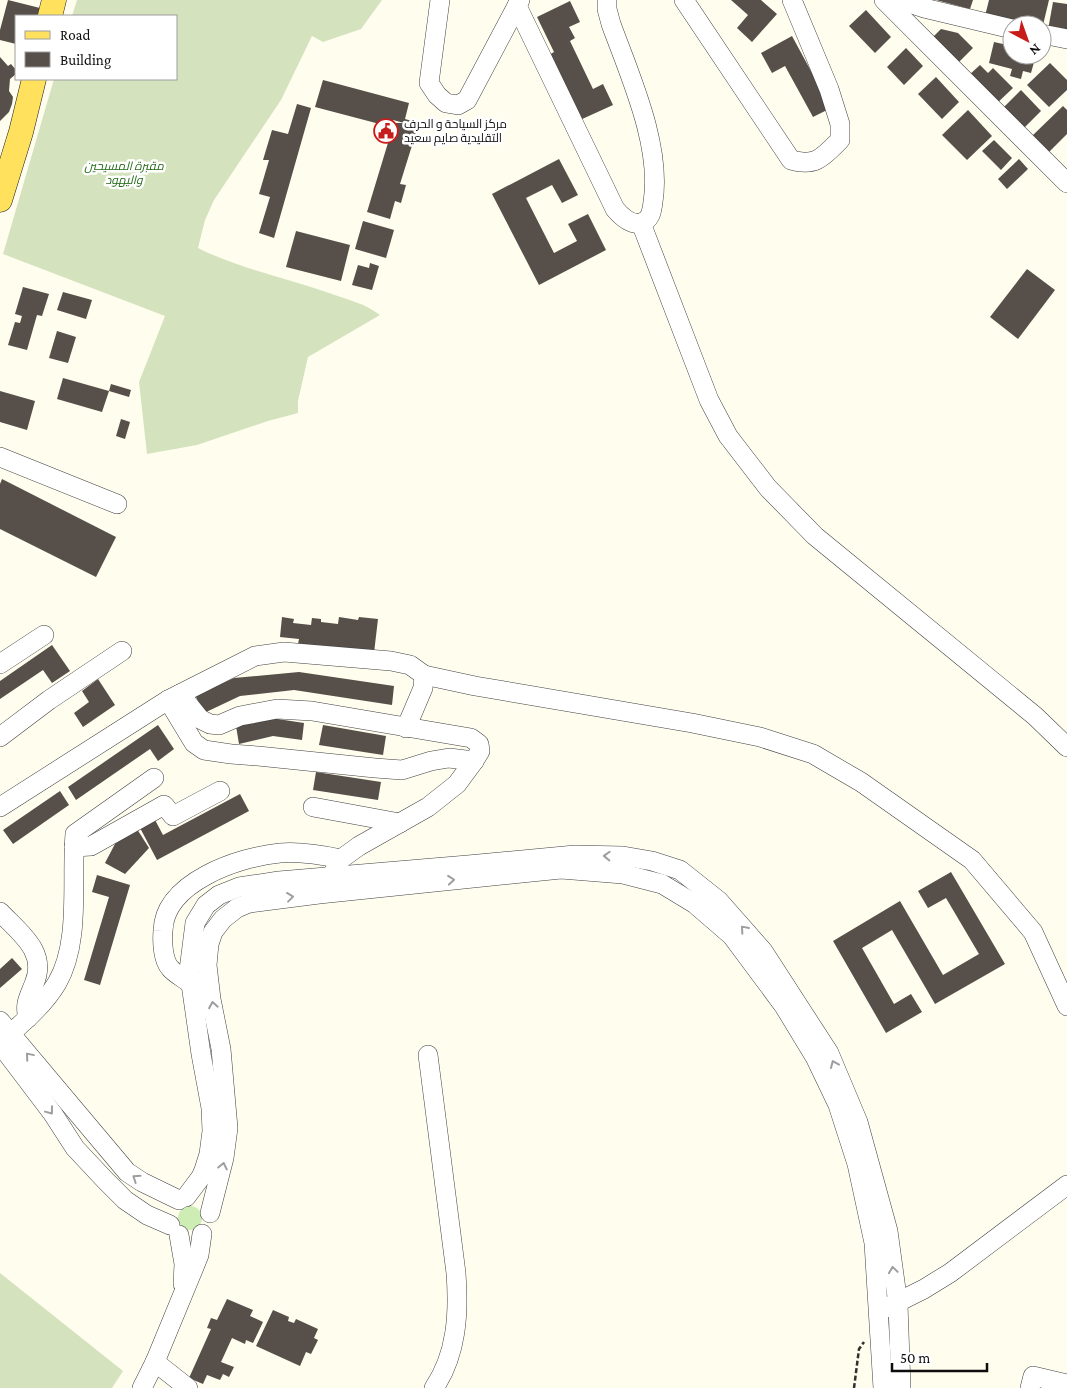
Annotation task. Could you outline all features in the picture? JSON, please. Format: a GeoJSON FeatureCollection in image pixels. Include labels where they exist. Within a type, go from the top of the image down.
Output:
{"type":"FeatureCollection","features":[{"type":"Feature","properties":{"kind":"main road"},"geometry":{"type":"LineString","coordinates":[[50,15],[54,0]]}},
{"type":"Feature","properties":{"kind":"main road"},"geometry":{"type":"LineString","coordinates":[[0,200],[21,132],[34,80]]}},
{"type":"Feature","properties":{"kind":"street"},"geometry":{"type":"LineString","coordinates":[[440,0],[429,83],[436,95],[446,103],[458,105],[467,100],[519,3]]}},
{"type":"Feature","properties":{"kind":"street"},"geometry":{"type":"LineString","coordinates":[[519,3],[615,209],[622,218],[641,223],[652,214],[656,188],[649,134],[611,24],[607,10],[608,0]]}},
{"type":"Feature","properties":{"kind":"street"},"geometry":{"type":"LineString","coordinates":[[684,0],[791,160],[804,163],[822,157],[840,140],[840,124],[829,89],[791,1]]}},
{"type":"Feature","properties":{"kind":"street"},"geometry":{"type":"LineString","coordinates":[[884,0],[1067,183]]}},
{"type":"Feature","properties":{"kind":"street"},"geometry":{"type":"LineString","coordinates":[[900,0],[924,8],[1002,27]]}},
{"type":"Feature","properties":{"kind":"street"},"geometry":{"type":"LineString","coordinates":[[1052,36],[1067,39]]}},
{"type":"Feature","properties":{"kind":"street"},"geometry":{"type":"LineString","coordinates":[[641,223],[709,400],[728,436],[768,488],[815,536],[1014,698],[1067,747]]}},
{"type":"Feature","properties":{"kind":"street"},"geometry":{"type":"LineString","coordinates":[[0,457],[117,504]]}},
{"type":"Feature","properties":{"kind":"street"},"geometry":{"type":"LineString","coordinates":[[0,664],[44,635]]}},
{"type":"Feature","properties":{"kind":"street"},"geometry":{"type":"LineString","coordinates":[[0,737],[49,700],[122,651]]}},
{"type":"Feature","properties":{"kind":"street"},"geometry":{"type":"LineString","coordinates":[[0,807],[174,697],[255,656],[284,652],[390,661],[410,665],[424,675],[475,686],[692,723],[750,735],[812,754],[861,782],[972,860],[1033,932],[1067,1006]]}},
{"type":"Feature","properties":{"kind":"street"},"geometry":{"type":"LineString","coordinates":[[406,728],[423,688],[424,675]]}},
{"type":"Feature","properties":{"kind":"street"},"geometry":{"type":"LineString","coordinates":[[174,697],[200,719],[210,724],[219,725],[240,716],[277,709],[312,712],[471,738],[479,744],[480,751],[457,784],[428,807],[359,846],[341,859],[331,877]]}},
{"type":"Feature","properties":{"kind":"street"},"geometry":{"type":"LineString","coordinates":[[174,697],[194,743],[204,750],[402,770],[430,761],[449,758],[474,761]]}},
{"type":"Feature","properties":{"kind":"street"},"geometry":{"type":"LineString","coordinates":[[3,1033],[28,1018],[48,996],[57,983],[68,958],[72,922],[75,834],[154,778]]}},
{"type":"Feature","properties":{"kind":"street"},"geometry":{"type":"LineString","coordinates":[[74,847],[91,846],[164,805],[173,816],[220,791]]}},
{"type":"Feature","properties":{"kind":"street"},"geometry":{"type":"LineString","coordinates":[[313,807],[400,823]]}},
{"type":"Feature","properties":{"kind":"street"},"geometry":{"type":"LineString","coordinates":[[191,984],[169,968],[162,946],[163,924],[170,904],[187,888],[220,868],[263,856],[288,853],[341,859]]}},
{"type":"Feature","properties":{"kind":"street"},"geometry":{"type":"LineString","coordinates":[[182,1293],[184,1264],[169,1218],[170,1211],[200,1178],[209,1154],[212,1131],[211,1108],[189,970],[194,922],[206,905],[219,895],[239,887],[279,881],[575,854],[623,856],[652,861],[680,870],[719,901],[763,951],[829,1053],[858,1122],[888,1231],[898,1304],[901,1388]]}},
{"type":"Feature","properties":{"kind":"street"},"geometry":{"type":"LineString","coordinates":[[3,1033],[76,1148],[105,1180],[125,1200],[174,1230],[183,1238],[193,1238],[202,1234],[210,1225],[210,1213],[224,1158],[228,1128],[221,1049],[211,999],[207,964],[209,944],[213,932],[223,919],[237,908],[249,903],[319,894],[561,869],[623,874],[662,884],[695,904],[732,936],[784,1006],[815,1057],[838,1105],[857,1164],[874,1243],[883,1388]]}},
{"type":"Feature","properties":{"kind":"street"},"geometry":{"type":"LineString","coordinates":[[0,912],[33,948],[38,958],[38,971],[25,1009],[28,1018]]}},
{"type":"Feature","properties":{"kind":"street"},"geometry":{"type":"LineString","coordinates":[[3,1033],[128,1172],[142,1182],[183,1198],[199,1199],[208,1207],[210,1213]]}},
{"type":"Feature","properties":{"kind":"street"},"geometry":{"type":"LineString","coordinates":[[428,1055],[458,1300],[457,1325],[452,1347],[446,1367],[434,1388]]}},
{"type":"Feature","properties":{"kind":"street"},"geometry":{"type":"LineString","coordinates":[[878,1311],[898,1304],[963,1264],[1067,1185]]}},
{"type":"Feature","properties":{"kind":"street"},"geometry":{"type":"LineString","coordinates":[[142,1388],[155,1362],[199,1255],[202,1234]]}},
{"type":"Feature","properties":{"kind":"street"},"geometry":{"type":"LineString","coordinates":[[155,1362],[188,1388]]}},
{"type":"Feature","properties":{"kind":"street"},"geometry":{"type":"LineString","coordinates":[[1030,1388],[1033,1376],[1067,1384]]}},
{"type":"Feature","properties":{"kind":"path"},"geometry":{"type":"LineString","coordinates":[[854,1388],[860,1349],[864,1341]]}},
{"type":"Feature","properties":{"kind":"green space","name":"مقبرة المسيحين واليهود"},"geometry":{"type":"Polygon","coordinates":[[[77,0],[382,0],[361,29],[323,42],[312,36],[281,100],[214,200],[205,220],[198,248],[247,268],[315,288],[357,303],[380,315],[308,357],[298,401],[298,413],[197,445],[147,454],[139,382],[165,316],[3,254],[54,80],[178,80],[178,15],[72,15],[77,0]]]}},
{"type":"Feature","properties":{"kind":"green space"},"geometry":{"type":"Polygon","coordinates":[[[190,1206],[195,1207],[201,1213],[201,1223],[195,1229],[190,1230],[185,1229],[179,1223],[178,1218],[179,1213],[185,1207],[190,1206]]]}},
{"type":"Feature","properties":{"kind":"green space"},"geometry":{"type":"Polygon","coordinates":[[[0,1273],[123,1371],[112,1388],[0,1388],[0,1273]]]}},
{"type":"Feature","properties":{"kind":"building"},"geometry":{"type":"Polygon","coordinates":[[[8,0],[40,8],[37,15],[15,15],[15,44],[0,40],[0,30],[8,0]]]}},
{"type":"Feature","properties":{"kind":"building"},"geometry":{"type":"Polygon","coordinates":[[[731,0],[761,0],[777,14],[752,42],[737,28],[748,15],[731,0]]]}},
{"type":"Feature","properties":{"kind":"building"},"geometry":{"type":"Polygon","coordinates":[[[936,0],[973,0],[970,9],[936,0]]]}},
{"type":"Feature","properties":{"kind":"building"},"geometry":{"type":"Polygon","coordinates":[[[989,0],[1049,0],[1045,15],[1002,15],[1002,20],[985,16],[989,0]]]}},
{"type":"Feature","properties":{"kind":"building"},"geometry":{"type":"Polygon","coordinates":[[[570,1],[580,22],[569,27],[575,38],[570,41],[593,89],[603,84],[613,105],[580,120],[549,55],[554,52],[537,17],[570,1]]]}},
{"type":"Feature","properties":{"kind":"building"},"geometry":{"type":"Polygon","coordinates":[[[1053,2],[1067,4],[1067,33],[1052,31],[1051,15],[1053,2]]]}},
{"type":"Feature","properties":{"kind":"building"},"geometry":{"type":"Polygon","coordinates":[[[866,10],[891,37],[875,53],[849,26],[866,10]]]}},
{"type":"Feature","properties":{"kind":"building"},"geometry":{"type":"Polygon","coordinates":[[[941,29],[958,33],[973,48],[956,65],[931,39],[941,29]]]}},
{"type":"Feature","properties":{"kind":"building"},"geometry":{"type":"Polygon","coordinates":[[[792,36],[831,108],[813,117],[785,66],[772,73],[761,53],[792,36]]]}},
{"type":"Feature","properties":{"kind":"building"},"geometry":{"type":"Polygon","coordinates":[[[994,42],[1002,44],[1002,65],[1033,65],[1031,73],[1023,71],[1021,79],[1010,76],[1012,69],[989,63],[994,42]]]}},
{"type":"Feature","properties":{"kind":"building"},"geometry":{"type":"Polygon","coordinates":[[[906,48],[923,66],[904,85],[887,67],[906,48]]]}},
{"type":"Feature","properties":{"kind":"building"},"geometry":{"type":"Polygon","coordinates":[[[0,57],[8,66],[11,64],[15,69],[15,75],[10,79],[9,91],[13,97],[12,104],[9,112],[0,121],[0,57]]]}},
{"type":"Feature","properties":{"kind":"building"},"geometry":{"type":"Polygon","coordinates":[[[980,65],[988,73],[993,68],[1013,88],[995,105],[968,76],[980,65]]]}},
{"type":"Feature","properties":{"kind":"building"},"geometry":{"type":"Polygon","coordinates":[[[1048,65],[1052,65],[1067,80],[1067,90],[1049,107],[1027,85],[1048,65]]]}},
{"type":"Feature","properties":{"kind":"building"},"geometry":{"type":"Polygon","coordinates":[[[936,77],[959,102],[942,119],[918,94],[936,77]]]}},
{"type":"Feature","properties":{"kind":"building"},"geometry":{"type":"Polygon","coordinates":[[[323,80],[409,103],[405,119],[419,123],[400,184],[406,185],[401,203],[395,201],[390,219],[367,212],[394,123],[404,123],[393,120],[391,127],[315,107],[323,80]]]}},
{"type":"Feature","properties":{"kind":"building"},"geometry":{"type":"Polygon","coordinates":[[[1021,90],[1041,111],[1021,131],[1001,110],[1021,90]]]}},
{"type":"Feature","properties":{"kind":"building"},"geometry":{"type":"Polygon","coordinates":[[[297,104],[311,108],[274,238],[259,233],[270,197],[259,194],[269,160],[263,160],[272,130],[288,134],[297,104]]]}},
{"type":"Feature","properties":{"kind":"building"},"geometry":{"type":"Polygon","coordinates":[[[1063,106],[1067,110],[1067,134],[1048,153],[1032,136],[1063,106]]]}},
{"type":"Feature","properties":{"kind":"building"},"geometry":{"type":"Polygon","coordinates":[[[968,110],[992,136],[967,160],[942,135],[968,110]]]}},
{"type":"Feature","properties":{"kind":"building"},"geometry":{"type":"Polygon","coordinates":[[[994,140],[1012,158],[1001,170],[982,151],[994,140]]]}},
{"type":"Feature","properties":{"kind":"building"},"geometry":{"type":"Polygon","coordinates":[[[559,159],[578,195],[562,203],[552,185],[526,198],[554,253],[577,241],[568,224],[588,214],[606,250],[539,285],[492,194],[559,159]]]}},
{"type":"Feature","properties":{"kind":"building"},"geometry":{"type":"Polygon","coordinates":[[[1019,159],[1028,169],[1007,189],[998,179],[1019,159]]]}},
{"type":"Feature","properties":{"kind":"building"},"geometry":{"type":"Polygon","coordinates":[[[363,221],[394,230],[386,258],[355,249],[363,221]]]}},
{"type":"Feature","properties":{"kind":"building"},"geometry":{"type":"Polygon","coordinates":[[[296,231],[350,245],[341,281],[286,267],[296,231]]]}},
{"type":"Feature","properties":{"kind":"building"},"geometry":{"type":"Polygon","coordinates":[[[370,263],[379,266],[372,290],[352,285],[358,265],[369,268],[370,263]]]}},
{"type":"Feature","properties":{"kind":"building"},"geometry":{"type":"Polygon","coordinates":[[[1027,269],[1055,290],[1018,339],[990,317],[1027,269]]]}},
{"type":"Feature","properties":{"kind":"building"},"geometry":{"type":"Polygon","coordinates":[[[23,287],[49,294],[42,316],[37,315],[27,350],[8,345],[15,322],[20,323],[22,316],[15,314],[23,287]]]}},
{"type":"Feature","properties":{"kind":"building"},"geometry":{"type":"Polygon","coordinates":[[[63,292],[92,300],[86,319],[57,310],[63,292]]]}},
{"type":"Feature","properties":{"kind":"building"},"geometry":{"type":"Polygon","coordinates":[[[57,331],[76,337],[68,363],[49,358],[57,331]]]}},
{"type":"Feature","properties":{"kind":"building"},"geometry":{"type":"Polygon","coordinates":[[[63,378],[109,391],[102,412],[57,399],[63,378]]]}},
{"type":"Feature","properties":{"kind":"building"},"geometry":{"type":"Polygon","coordinates":[[[111,384],[131,390],[129,397],[109,391],[111,384]]]}},
{"type":"Feature","properties":{"kind":"building"},"geometry":{"type":"Polygon","coordinates":[[[0,391],[35,401],[27,430],[0,422],[0,391]]]}},
{"type":"Feature","properties":{"kind":"building"},"geometry":{"type":"Polygon","coordinates":[[[121,419],[130,422],[125,439],[116,436],[121,419]]]}},
{"type":"Feature","properties":{"kind":"building"},"geometry":{"type":"Polygon","coordinates":[[[2,479],[116,537],[96,577],[0,529],[0,484],[2,479]]]}},
{"type":"Feature","properties":{"kind":"building"},"geometry":{"type":"Polygon","coordinates":[[[282,617],[294,619],[293,623],[311,625],[312,618],[321,619],[321,622],[338,624],[339,617],[358,620],[359,617],[378,619],[374,653],[298,644],[299,639],[280,637],[282,617]]]}},
{"type":"Feature","properties":{"kind":"building"},"geometry":{"type":"Polygon","coordinates":[[[52,645],[70,671],[52,683],[43,670],[0,699],[0,681],[52,645]]]}},
{"type":"Feature","properties":{"kind":"building"},"geometry":{"type":"Polygon","coordinates":[[[299,672],[394,686],[392,705],[294,690],[240,696],[204,713],[195,695],[234,678],[299,672]]]}},
{"type":"Feature","properties":{"kind":"building"},"geometry":{"type":"Polygon","coordinates":[[[98,679],[115,705],[83,727],[74,713],[89,702],[82,691],[98,679]]]}},
{"type":"Feature","properties":{"kind":"building"},"geometry":{"type":"Polygon","coordinates":[[[271,718],[304,723],[302,740],[273,736],[239,744],[236,726],[271,718]]]}},
{"type":"Feature","properties":{"kind":"building"},"geometry":{"type":"Polygon","coordinates":[[[158,725],[174,749],[158,761],[150,749],[76,800],[68,787],[158,725]]]}},
{"type":"Feature","properties":{"kind":"building"},"geometry":{"type":"Polygon","coordinates":[[[323,725],[386,736],[383,755],[319,745],[323,725]]]}},
{"type":"Feature","properties":{"kind":"building"},"geometry":{"type":"Polygon","coordinates":[[[316,772],[381,782],[378,800],[313,790],[316,772]]]}},
{"type":"Feature","properties":{"kind":"building"},"geometry":{"type":"Polygon","coordinates":[[[60,791],[69,805],[13,844],[3,830],[60,791]]]}},
{"type":"Feature","properties":{"kind":"building"},"geometry":{"type":"Polygon","coordinates":[[[240,794],[249,811],[157,860],[139,826],[154,818],[163,835],[240,794]]]}},
{"type":"Feature","properties":{"kind":"building"},"geometry":{"type":"Polygon","coordinates":[[[137,829],[149,848],[125,874],[105,863],[116,842],[137,829]]]}},
{"type":"Feature","properties":{"kind":"building"},"geometry":{"type":"Polygon","coordinates":[[[951,872],[1005,964],[935,1004],[892,930],[862,948],[894,1004],[911,994],[922,1012],[886,1033],[833,941],[900,901],[943,975],[979,954],[946,898],[928,908],[918,891],[951,872]]]}},
{"type":"Feature","properties":{"kind":"building"},"geometry":{"type":"Polygon","coordinates":[[[97,875],[130,885],[100,985],[84,980],[109,897],[92,892],[97,875]]]}},
{"type":"Feature","properties":{"kind":"building"},"geometry":{"type":"Polygon","coordinates":[[[12,958],[22,969],[0,988],[0,969],[12,958]]]}},
{"type":"Feature","properties":{"kind":"building"},"geometry":{"type":"Polygon","coordinates":[[[227,1299],[253,1310],[250,1316],[263,1322],[253,1343],[246,1340],[245,1344],[232,1338],[221,1362],[234,1367],[229,1377],[223,1374],[220,1380],[207,1375],[203,1384],[189,1378],[211,1329],[207,1328],[211,1318],[217,1320],[227,1299]]]}},
{"type":"Feature","properties":{"kind":"building"},"geometry":{"type":"Polygon","coordinates":[[[273,1310],[289,1317],[288,1321],[294,1323],[296,1319],[318,1329],[314,1338],[318,1340],[311,1354],[306,1352],[300,1366],[256,1346],[273,1310]]]}},
{"type":"Feature","properties":{"kind":"place","name":"مركز السياحة و الحرف التقليدية صايم سعيد"},"geometry":{"type":"Point","coordinates":[386,131]}}]}
